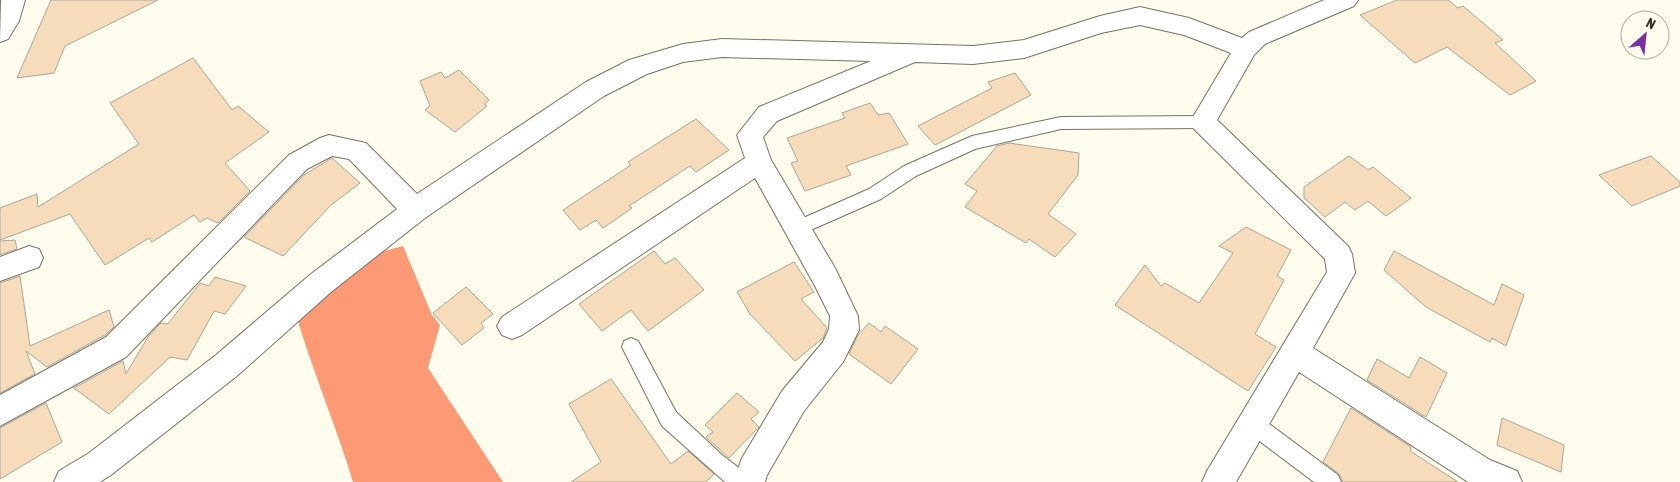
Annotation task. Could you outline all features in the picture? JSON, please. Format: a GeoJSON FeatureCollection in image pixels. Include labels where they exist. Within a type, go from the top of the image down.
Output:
{"type":"FeatureCollection","features":[{"type":"Feature","properties":{"kind":"street"},"geometry":{"type":"LineString","coordinates":[[1218,482],[1341,273],[1338,254],[1203,122],[1236,68],[1245,48],[1257,38],[1346,0]]}},
{"type":"Feature","properties":{"kind":"street"},"geometry":{"type":"LineString","coordinates":[[70,482],[100,464],[205,382],[321,283],[415,210],[595,89],[638,67],[683,53],[722,48],[973,55],[1024,49],[1100,25],[1140,16],[1189,27],[1245,48]]}},
{"type":"Feature","properties":{"kind":"street"},"geometry":{"type":"LineString","coordinates":[[747,482],[775,430],[793,402],[833,352],[844,330],[844,316],[798,228],[759,162],[750,135],[768,114],[917,53]]}},
{"type":"Feature","properties":{"kind":"street"},"geometry":{"type":"LineString","coordinates":[[0,411],[116,347],[298,162],[329,145],[357,150],[415,210]]}},
{"type":"Feature","properties":{"kind":"street"},"geometry":{"type":"LineString","coordinates":[[512,326],[759,162]]}},
{"type":"Feature","properties":{"kind":"street"},"geometry":{"type":"LineString","coordinates":[[0,269],[29,258]]}},
{"type":"Feature","properties":{"kind":"street"},"geometry":{"type":"LineString","coordinates":[[1294,353],[1479,471],[1506,482]]}},
{"type":"Feature","properties":{"kind":"lane"},"geometry":{"type":"LineString","coordinates":[[798,228],[875,194],[910,171],[972,143],[1061,123],[1203,122]]}},
{"type":"Feature","properties":{"kind":"lane"},"geometry":{"type":"LineString","coordinates":[[631,347],[669,419],[737,479],[747,482]]}},
{"type":"Feature","properties":{"kind":"lane"},"geometry":{"type":"LineString","coordinates":[[1252,424],[1331,482]]}},
{"type":"Feature","properties":{"kind":"shaded area"},"geometry":{"type":"Polygon","coordinates":[[[403,246],[432,315],[440,325],[428,368],[503,482],[353,482],[296,315],[380,252],[403,246]]]}},
{"type":"Feature","properties":{"kind":"building"},"geometry":{"type":"Polygon","coordinates":[[[51,0],[158,0],[65,46],[54,73],[17,78],[51,0]]]}},
{"type":"Feature","properties":{"kind":"building"},"geometry":{"type":"Polygon","coordinates":[[[1397,0],[1448,0],[1458,8],[1463,6],[1503,40],[1495,43],[1536,81],[1510,95],[1447,47],[1415,63],[1360,15],[1397,0]]]}},
{"type":"Feature","properties":{"kind":"building"},"geometry":{"type":"Polygon","coordinates":[[[193,58],[232,110],[238,106],[269,132],[225,163],[250,191],[218,223],[207,218],[200,222],[194,215],[152,242],[149,238],[105,265],[70,214],[0,240],[0,208],[37,194],[38,207],[139,144],[110,103],[193,58]]]}},
{"type":"Feature","properties":{"kind":"building"},"geometry":{"type":"Polygon","coordinates":[[[459,70],[489,100],[484,104],[487,106],[455,132],[425,110],[430,106],[420,81],[441,72],[445,78],[459,70]]]}},
{"type":"Feature","properties":{"kind":"building"},"geometry":{"type":"Polygon","coordinates":[[[1015,73],[1031,95],[935,145],[918,126],[992,88],[988,82],[1015,73]]]}},
{"type":"Feature","properties":{"kind":"building"},"geometry":{"type":"Polygon","coordinates":[[[870,103],[878,115],[889,113],[908,144],[846,166],[851,175],[805,191],[791,163],[798,161],[787,138],[845,118],[842,113],[870,103]]]}},
{"type":"Feature","properties":{"kind":"building"},"geometry":{"type":"Polygon","coordinates":[[[696,119],[729,150],[696,172],[690,166],[629,206],[632,208],[603,228],[596,220],[580,230],[563,210],[631,165],[628,162],[696,119]]]}},
{"type":"Feature","properties":{"kind":"building"},"geometry":{"type":"Polygon","coordinates":[[[1009,143],[1079,153],[1078,175],[1048,214],[1076,234],[1055,257],[1029,239],[1026,243],[965,207],[977,191],[965,184],[997,146],[1009,143]]]}},
{"type":"Feature","properties":{"kind":"building"},"geometry":{"type":"Polygon","coordinates":[[[1349,156],[1368,170],[1373,167],[1411,198],[1386,216],[1368,201],[1355,210],[1345,202],[1325,217],[1304,198],[1304,187],[1349,156]]]}},
{"type":"Feature","properties":{"kind":"building"},"geometry":{"type":"Polygon","coordinates":[[[1651,156],[1680,182],[1680,186],[1632,206],[1599,175],[1651,156]]]}},
{"type":"Feature","properties":{"kind":"building"},"geometry":{"type":"Polygon","coordinates":[[[332,158],[360,183],[331,205],[283,256],[244,237],[304,175],[332,158]]]}},
{"type":"Feature","properties":{"kind":"building"},"geometry":{"type":"Polygon","coordinates":[[[1246,227],[1291,250],[1277,276],[1284,280],[1255,334],[1276,347],[1248,391],[1115,305],[1145,265],[1161,286],[1165,283],[1199,303],[1233,253],[1219,246],[1246,227]]]}},
{"type":"Feature","properties":{"kind":"building"},"geometry":{"type":"Polygon","coordinates":[[[15,240],[17,249],[0,255],[0,241],[15,240]]]}},
{"type":"Feature","properties":{"kind":"building"},"geometry":{"type":"Polygon","coordinates":[[[654,251],[665,264],[675,258],[704,290],[648,331],[631,310],[602,331],[579,304],[654,251]]]}},
{"type":"Feature","properties":{"kind":"building"},"geometry":{"type":"Polygon","coordinates":[[[1394,251],[1494,305],[1502,284],[1524,295],[1506,346],[1492,338],[1490,342],[1426,307],[1384,270],[1394,251]]]}},
{"type":"Feature","properties":{"kind":"building"},"geometry":{"type":"Polygon","coordinates":[[[794,262],[814,292],[801,299],[827,328],[823,338],[795,361],[750,314],[737,292],[794,262]]]}},
{"type":"Feature","properties":{"kind":"building"},"geometry":{"type":"Polygon","coordinates":[[[20,276],[30,346],[109,310],[114,327],[105,335],[47,367],[26,351],[35,374],[0,393],[0,283],[20,276]]]}},
{"type":"Feature","properties":{"kind":"building"},"geometry":{"type":"Polygon","coordinates":[[[215,277],[246,286],[225,314],[214,311],[187,360],[170,357],[109,414],[74,388],[123,361],[126,374],[148,337],[161,323],[168,324],[200,283],[209,286],[215,277]]]}},
{"type":"Feature","properties":{"kind":"building"},"geometry":{"type":"Polygon","coordinates":[[[466,287],[493,314],[481,323],[484,328],[462,345],[433,313],[466,287]]]}},
{"type":"Feature","properties":{"kind":"building"},"geometry":{"type":"Polygon","coordinates":[[[869,323],[881,332],[885,326],[918,349],[891,384],[849,354],[858,335],[869,323]]]}},
{"type":"Feature","properties":{"kind":"building"},"geometry":{"type":"Polygon","coordinates":[[[1420,357],[1447,373],[1426,417],[1367,380],[1377,359],[1409,378],[1420,357]]]}},
{"type":"Feature","properties":{"kind":"building"},"geometry":{"type":"Polygon","coordinates":[[[611,379],[671,464],[688,451],[714,474],[706,482],[571,482],[601,462],[569,404],[611,379]]]}},
{"type":"Feature","properties":{"kind":"building"},"geometry":{"type":"Polygon","coordinates":[[[737,393],[759,412],[751,419],[759,427],[729,458],[706,437],[713,432],[705,425],[737,393]]]}},
{"type":"Feature","properties":{"kind":"building"},"geometry":{"type":"Polygon","coordinates":[[[46,403],[62,442],[0,479],[0,428],[46,403]]]}},
{"type":"Feature","properties":{"kind":"building"},"geometry":{"type":"Polygon","coordinates":[[[1351,408],[1411,447],[1410,451],[1458,482],[1343,482],[1339,474],[1323,462],[1351,408]]]}},
{"type":"Feature","properties":{"kind":"building"},"geometry":{"type":"Polygon","coordinates":[[[1502,418],[1564,445],[1561,472],[1497,445],[1502,418]]]}}]}
